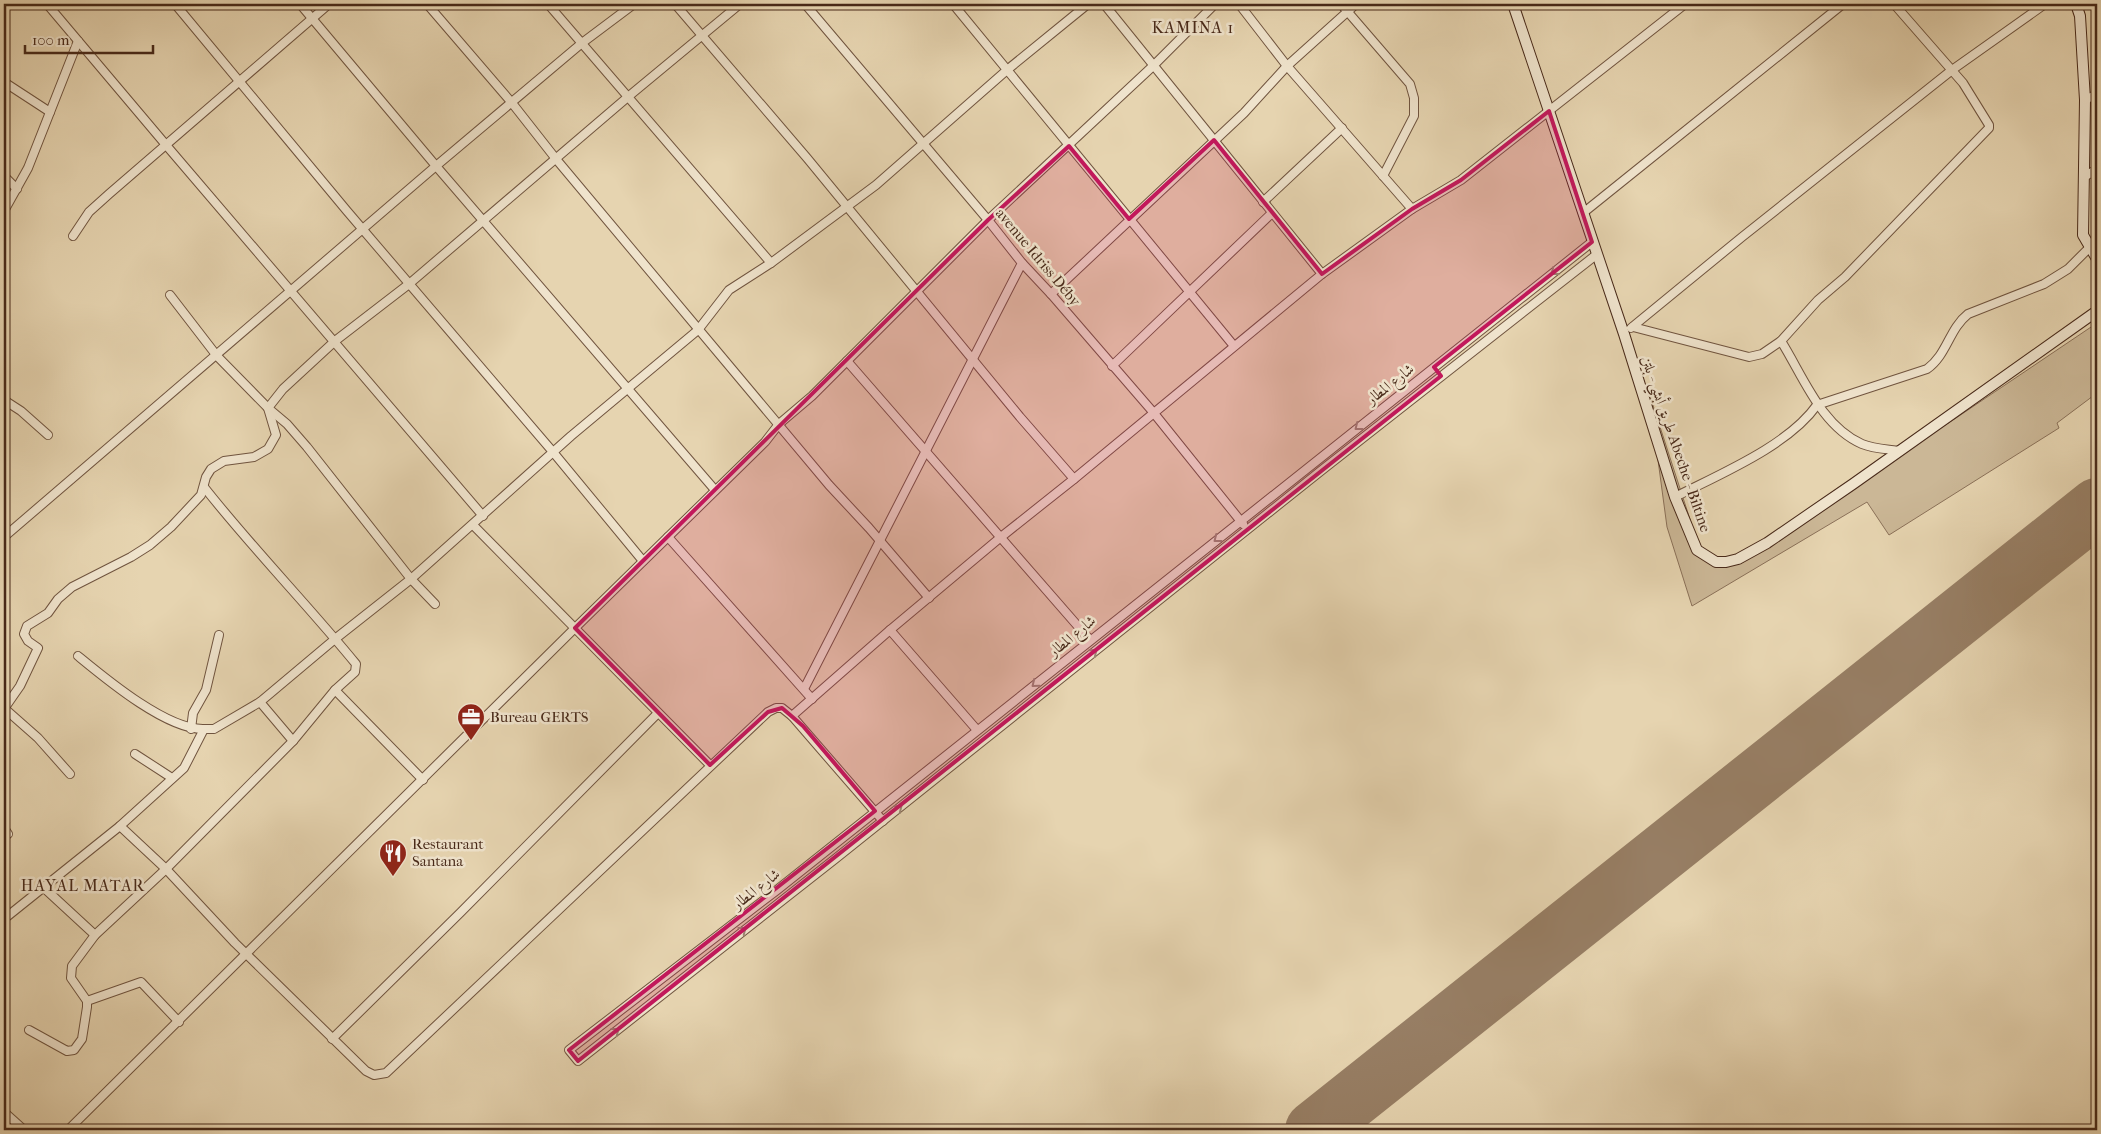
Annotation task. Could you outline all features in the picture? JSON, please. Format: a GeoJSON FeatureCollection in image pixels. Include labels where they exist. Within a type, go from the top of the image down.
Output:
{"type":"FeatureCollection","features":[{"type":"Feature","properties":{"kind":"main road","name":"طريق أبشي - بلتن Abeche - Biltine"},"geometry":{"type":"LineString","coordinates":[[1513,4],[1624,334],[1676,497],[1698,552],[1716,562],[1738,559],[1767,543],[2097,310]]}},
{"type":"Feature","properties":{"kind":"main road"},"geometry":{"type":"LineString","coordinates":[[2076,4],[2080,16],[2085,100],[2083,235],[2097,259]]}},
{"type":"Feature","properties":{"kind":"street"},"geometry":{"type":"LineString","coordinates":[[47,4],[483,516]]}},
{"type":"Feature","properties":{"kind":"street"},"geometry":{"type":"LineString","coordinates":[[175,4],[643,561]]}},
{"type":"Feature","properties":{"kind":"street"},"geometry":{"type":"LineString","coordinates":[[300,4],[436,166],[715,490]]}},
{"type":"Feature","properties":{"kind":"street"},"geometry":{"type":"LineString","coordinates":[[73,236],[89,212],[239,80],[330,4]]}},
{"type":"Feature","properties":{"kind":"street"},"geometry":{"type":"LineString","coordinates":[[427,4],[512,103],[556,159],[828,485],[929,598]]}},
{"type":"Feature","properties":{"kind":"street"},"geometry":{"type":"LineString","coordinates":[[548,4],[771,263]]}},
{"type":"Feature","properties":{"kind":"street"},"geometry":{"type":"LineString","coordinates":[[4,537],[364,230],[436,166],[582,43],[634,4]]}},
{"type":"Feature","properties":{"kind":"street"},"geometry":{"type":"LineString","coordinates":[[675,4],[848,207],[1074,479]]}},
{"type":"Feature","properties":{"kind":"street"},"geometry":{"type":"LineString","coordinates":[[268,408],[283,389],[335,341],[409,284],[740,4]]}},
{"type":"Feature","properties":{"kind":"street","name":"avenue Idriss Déby"},"geometry":{"type":"LineString","coordinates":[[805,4],[988,220],[1022,263],[1153,412],[1241,520],[1246,531]]}},
{"type":"Feature","properties":{"kind":"street"},"geometry":{"type":"LineString","coordinates":[[953,4],[1192,292],[1234,346]]}},
{"type":"Feature","properties":{"kind":"street"},"geometry":{"type":"LineString","coordinates":[[78,656],[125,693],[152,710],[191,729],[214,729],[260,702],[411,579],[474,525],[553,452],[698,330],[725,294],[848,207],[1007,70],[1088,4]]}},
{"type":"Feature","properties":{"kind":"street"},"geometry":{"type":"LineString","coordinates":[[1104,4],[1322,274]]}},
{"type":"Feature","properties":{"kind":"street"},"geometry":{"type":"LineString","coordinates":[[68,1130],[423,780],[574,628],[765,442],[779,424],[847,361],[988,220],[1069,146],[1215,4]]}},
{"type":"Feature","properties":{"kind":"street"},"geometry":{"type":"LineString","coordinates":[[1239,4],[1287,66],[1412,209]]}},
{"type":"Feature","properties":{"kind":"street"},"geometry":{"type":"LineString","coordinates":[[1341,4],[1410,84],[1414,98],[1414,116],[1383,176]]}},
{"type":"Feature","properties":{"kind":"street"},"geometry":{"type":"LineString","coordinates":[[1051,294],[1244,113],[1287,66],[1356,4]]}},
{"type":"Feature","properties":{"kind":"street"},"geometry":{"type":"LineString","coordinates":[[792,716],[1000,537],[1074,479],[1322,274],[1412,209],[1461,180],[1685,4]]}},
{"type":"Feature","properties":{"kind":"street"},"geometry":{"type":"LineString","coordinates":[[1583,213],[1843,4]]}},
{"type":"Feature","properties":{"kind":"street"},"geometry":{"type":"LineString","coordinates":[[1633,327],[1750,357],[1762,354],[1781,341],[1818,300],[1845,277],[1989,128],[1988,122],[1963,82],[1894,4]]}},
{"type":"Feature","properties":{"kind":"street"},"geometry":{"type":"LineString","coordinates":[[1624,334],[1742,237],[1952,70],[2045,4]]}},
{"type":"Feature","properties":{"kind":"street"},"geometry":{"type":"LineString","coordinates":[[4,212],[28,168],[78,41]]}},
{"type":"Feature","properties":{"kind":"street"},"geometry":{"type":"LineString","coordinates":[[4,82],[50,112]]}},
{"type":"Feature","properties":{"kind":"street"},"geometry":{"type":"LineString","coordinates":[[2085,100],[2097,94]]}},
{"type":"Feature","properties":{"kind":"street"},"geometry":{"type":"LineString","coordinates":[[1263,202],[1342,128]]}},
{"type":"Feature","properties":{"kind":"street"},"geometry":{"type":"LineString","coordinates":[[2084,177],[2097,169]]}},
{"type":"Feature","properties":{"kind":"street"},"geometry":{"type":"LineString","coordinates":[[4,176],[17,189]]}},
{"type":"Feature","properties":{"kind":"street"},"geometry":{"type":"LineString","coordinates":[[1112,366],[1192,292],[1272,213]]}},
{"type":"Feature","properties":{"kind":"street","name":"شارع المطار"},"geometry":{"type":"LineString","coordinates":[[1592,242],[1314,461],[777,890],[569,1050],[578,1061],[883,821],[1322,470],[1596,255]]}},
{"type":"Feature","properties":{"kind":"street"},"geometry":{"type":"LineString","coordinates":[[1676,497],[1760,453],[1801,422],[1817,405],[1927,369],[1936,363],[1944,350],[1948,338],[1960,320],[1968,314],[2044,284],[2068,269],[2089,248]]}},
{"type":"Feature","properties":{"kind":"street"},"geometry":{"type":"LineString","coordinates":[[804,689],[1022,263]]}},
{"type":"Feature","properties":{"kind":"street"},"geometry":{"type":"LineString","coordinates":[[170,295],[217,356],[268,408],[287,424],[307,447],[411,579],[434,604]]}},
{"type":"Feature","properties":{"kind":"street"},"geometry":{"type":"LineString","coordinates":[[1781,341],[1817,405],[1834,423],[1860,444],[1900,450]]}},
{"type":"Feature","properties":{"kind":"street"},"geometry":{"type":"LineString","coordinates":[[847,361],[1090,640]]}},
{"type":"Feature","properties":{"kind":"street"},"geometry":{"type":"LineString","coordinates":[[1434,367],[1441,376]]}},
{"type":"Feature","properties":{"kind":"street"},"geometry":{"type":"LineString","coordinates":[[4,400],[21,411],[48,435]]}},
{"type":"Feature","properties":{"kind":"street"},"geometry":{"type":"LineString","coordinates":[[70,774],[38,738],[4,708],[20,686],[38,648],[28,641],[24,634],[27,626],[48,613],[58,599],[72,587],[131,557],[150,545],[191,507],[201,495],[210,468],[224,461],[254,457],[268,449],[276,434],[268,408]]}},
{"type":"Feature","properties":{"kind":"street"},"geometry":{"type":"LineString","coordinates":[[1314,461],[1322,470]]}},
{"type":"Feature","properties":{"kind":"street"},"geometry":{"type":"LineString","coordinates":[[28,1030],[67,1051],[74,1050],[82,1039],[86,1001],[71,978],[70,973],[72,966],[95,935],[166,869],[294,741],[335,690],[355,672],[356,664],[232,524],[204,487]]}},
{"type":"Feature","properties":{"kind":"street"},"geometry":{"type":"LineString","coordinates":[[474,525],[710,765]]}},
{"type":"Feature","properties":{"kind":"street"},"geometry":{"type":"LineString","coordinates":[[668,537],[812,699]]}},
{"type":"Feature","properties":{"kind":"street"},"geometry":{"type":"LineString","coordinates":[[890,630],[977,730]]}},
{"type":"Feature","properties":{"kind":"street"},"geometry":{"type":"LineString","coordinates":[[191,729],[193,713],[206,690],[219,635]]}},
{"type":"Feature","properties":{"kind":"street"},"geometry":{"type":"LineString","coordinates":[[335,690],[423,780]]}},
{"type":"Feature","properties":{"kind":"street"},"geometry":{"type":"LineString","coordinates":[[260,702],[294,741]]}},
{"type":"Feature","properties":{"kind":"street"},"geometry":{"type":"LineString","coordinates":[[120,826],[166,869],[332,1039],[366,1071],[374,1075],[386,1074],[710,765],[768,712],[776,708],[782,708],[792,716],[883,821]]}},
{"type":"Feature","properties":{"kind":"street"},"geometry":{"type":"LineString","coordinates":[[332,1039],[658,713]]}},
{"type":"Feature","properties":{"kind":"street"},"geometry":{"type":"LineString","coordinates":[[4,919],[120,826],[184,768],[204,729]]}},
{"type":"Feature","properties":{"kind":"street"},"geometry":{"type":"LineString","coordinates":[[135,754],[172,778]]}},
{"type":"Feature","properties":{"kind":"street"},"geometry":{"type":"LineString","coordinates":[[43,887],[95,935]]}},
{"type":"Feature","properties":{"kind":"street"},"geometry":{"type":"LineString","coordinates":[[86,1001],[141,982],[179,1022]]}},
{"type":"Feature","properties":{"kind":"street"},"geometry":{"type":"LineString","coordinates":[[4,1112],[24,1130]]}},
{"type":"Feature","properties":{"kind":"highlighted area"},"geometry":{"type":"Polygon","coordinates":[[[1549,111],[1592,242],[1434,367],[1441,376],[578,1061],[569,1050],[875,811],[803,726],[782,708],[768,712],[710,765],[575,628],[988,220],[1069,146],[1129,219],[1214,140],[1322,274],[1412,209],[1461,180],[1549,111]]]}},
{"type":"Feature","properties":{"kind":"shaded area"},"geometry":{"type":"Polygon","coordinates":[[[2097,323],[2097,393],[2057,423],[2059,428],[1889,535],[1867,502],[1692,606],[1667,527],[1649,393],[1699,547],[1710,560],[1742,556],[1956,418],[2097,323]]]}},
{"type":"Feature","properties":{"kind":"runway"},"geometry":{"type":"LineString","coordinates":[[1314,1130],[2097,507]]}},
{"type":"Feature","properties":{"kind":"place","name":"Bureau GERTS"},"geometry":{"type":"Point","coordinates":[471,741]}},
{"type":"Feature","properties":{"kind":"place","name":"Restaurant Santana"},"geometry":{"type":"Point","coordinates":[393,877]}},
{"type":"Feature","properties":{"kind":"district","name":"KAMINA 1"},"geometry":{"type":"Point","coordinates":[1193,27]}},
{"type":"Feature","properties":{"kind":"district","name":"HAYAL MATAR"},"geometry":{"type":"Point","coordinates":[83,885]}}]}
